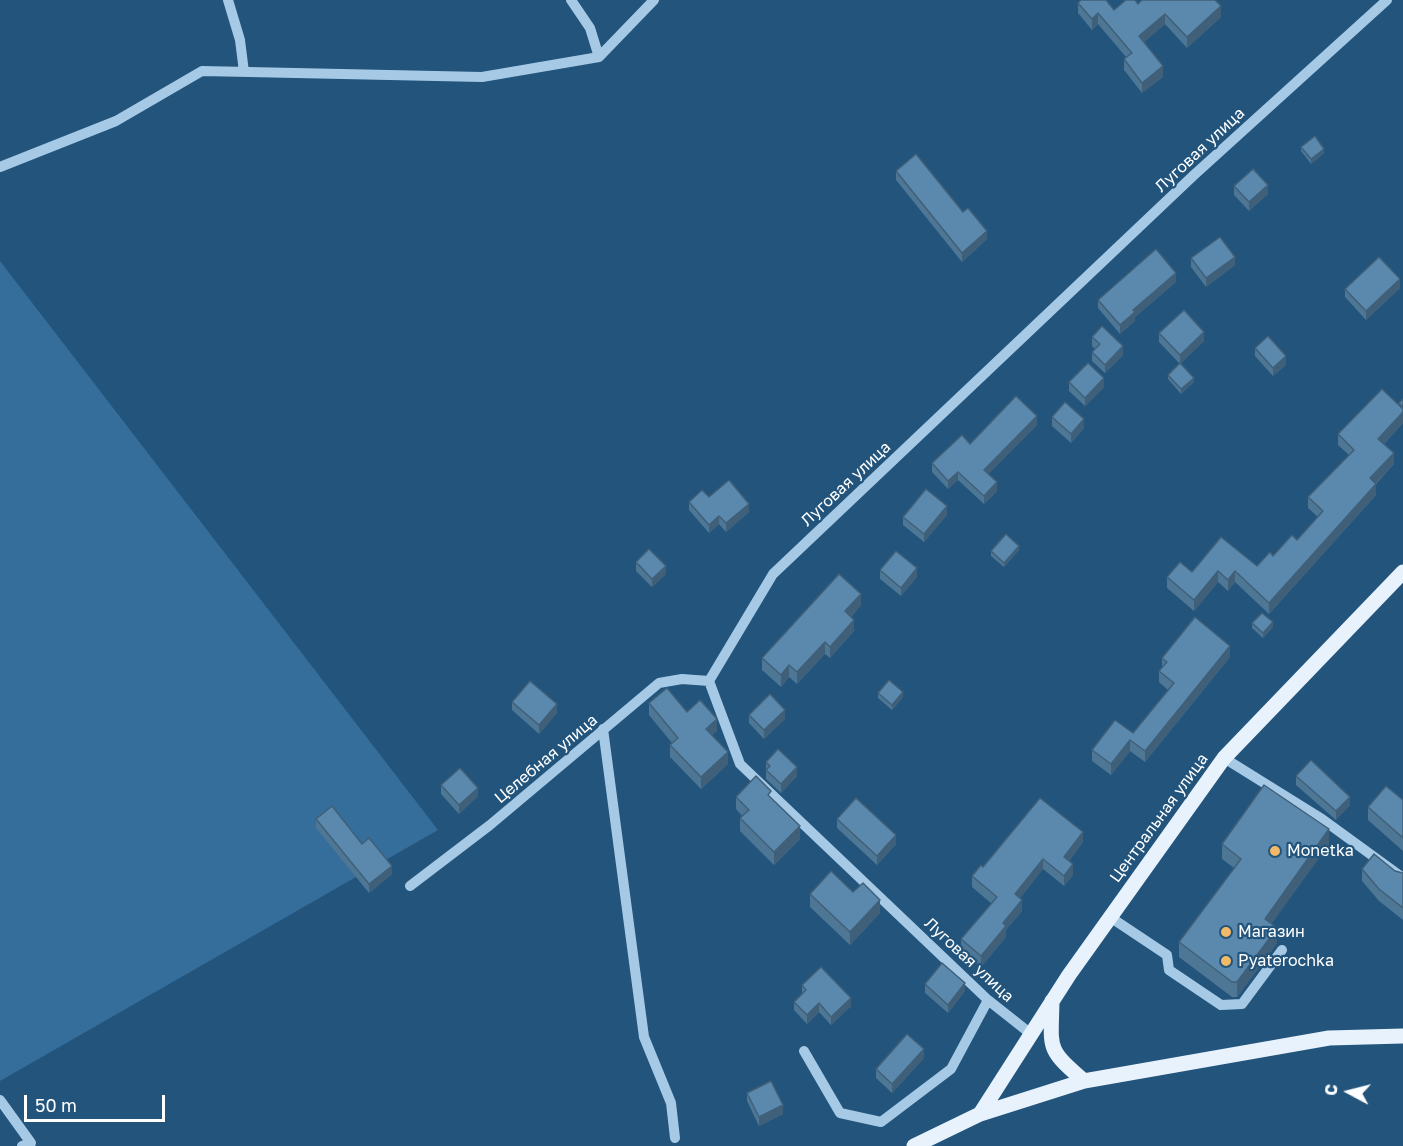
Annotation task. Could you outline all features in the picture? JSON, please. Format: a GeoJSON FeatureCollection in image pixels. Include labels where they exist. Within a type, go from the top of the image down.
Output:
{"type":"FeatureCollection","features":[{"type":"Feature","properties":{"kind":"main road","name":"Центральная улица"},"geometry":{"type":"LineString","coordinates":[[980,1114],[1052,1001],[1224,758],[1403,572]]}},
{"type":"Feature","properties":{"kind":"main road"},"geometry":{"type":"LineString","coordinates":[[1052,1001],[1051,1040],[1055,1056],[1084,1081]]}},
{"type":"Feature","properties":{"kind":"main road"},"geometry":{"type":"LineString","coordinates":[[914,1146],[980,1114],[1084,1081],[1329,1038],[1403,1036]]}},
{"type":"Feature","properties":{"kind":"street"},"geometry":{"type":"LineString","coordinates":[[228,0],[240,40],[244,72]]}},
{"type":"Feature","properties":{"kind":"street"},"geometry":{"type":"LineString","coordinates":[[571,0],[590,28],[599,57]]}},
{"type":"Feature","properties":{"kind":"street"},"geometry":{"type":"LineString","coordinates":[[0,167],[116,121],[202,71],[482,77],[599,57],[654,0]]}},
{"type":"Feature","properties":{"kind":"street","name":"Луговая улица"},"geometry":{"type":"LineString","coordinates":[[1031,1034],[988,1000],[740,764],[709,681],[773,574],[1194,174],[1387,0]]}},
{"type":"Feature","properties":{"kind":"street","name":"Целебная улица"},"geometry":{"type":"LineString","coordinates":[[410,886],[490,825],[659,683],[682,679],[709,681]]}},
{"type":"Feature","properties":{"kind":"street"},"geometry":{"type":"LineString","coordinates":[[603,729],[644,1038],[671,1103],[675,1138]]}},
{"type":"Feature","properties":{"kind":"street"},"geometry":{"type":"LineString","coordinates":[[1224,758],[1322,819],[1403,878]]}},
{"type":"Feature","properties":{"kind":"street"},"geometry":{"type":"LineString","coordinates":[[1110,917],[1167,955],[1169,970],[1221,1005],[1242,1004],[1282,950]]}},
{"type":"Feature","properties":{"kind":"street"},"geometry":{"type":"LineString","coordinates":[[804,1051],[840,1113],[881,1122],[951,1069],[988,1000]]}},
{"type":"Feature","properties":{"kind":"street"},"geometry":{"type":"LineString","coordinates":[[0,1100],[31,1143],[22,1146]]}},
{"type":"Feature","properties":{"kind":"shaded area"},"geometry":{"type":"Polygon","coordinates":[[[0,261],[438,830],[0,1081],[0,261]]]}},
{"type":"Feature","properties":{"kind":"building"},"geometry":{"type":"Polygon","coordinates":[[[1081,0],[1106,0],[1114,10],[1126,0],[1135,0],[1138,4],[1142,0],[1215,0],[1221,6],[1187,37],[1165,14],[1139,36],[1163,66],[1142,83],[1124,59],[1132,53],[1098,13],[1092,19],[1078,3],[1081,0]]]}},
{"type":"Feature","properties":{"kind":"building"},"geometry":{"type":"Polygon","coordinates":[[[1315,136],[1324,149],[1311,159],[1301,147],[1315,136]]]}},
{"type":"Feature","properties":{"kind":"building"},"geometry":{"type":"Polygon","coordinates":[[[916,154],[963,212],[968,208],[987,231],[962,253],[896,171],[916,154]]]}},
{"type":"Feature","properties":{"kind":"building"},"geometry":{"type":"Polygon","coordinates":[[[1253,169],[1268,185],[1249,202],[1234,186],[1253,169]]]}},
{"type":"Feature","properties":{"kind":"building"},"geometry":{"type":"Polygon","coordinates":[[[1220,237],[1235,257],[1206,278],[1191,258],[1220,237]]]}},
{"type":"Feature","properties":{"kind":"building"},"geometry":{"type":"Polygon","coordinates":[[[1156,249],[1176,273],[1133,310],[1135,312],[1120,325],[1098,300],[1156,249]]]}},
{"type":"Feature","properties":{"kind":"building"},"geometry":{"type":"Polygon","coordinates":[[[1379,257],[1400,279],[1366,311],[1345,289],[1379,257]]]}},
{"type":"Feature","properties":{"kind":"building"},"geometry":{"type":"Polygon","coordinates":[[[1184,310],[1204,332],[1180,355],[1159,333],[1184,310]]]}},
{"type":"Feature","properties":{"kind":"building"},"geometry":{"type":"Polygon","coordinates":[[[1102,326],[1123,346],[1105,365],[1092,352],[1100,344],[1092,337],[1102,326]]]}},
{"type":"Feature","properties":{"kind":"building"},"geometry":{"type":"Polygon","coordinates":[[[1268,336],[1286,356],[1273,368],[1255,348],[1268,336]]]}},
{"type":"Feature","properties":{"kind":"building"},"geometry":{"type":"Polygon","coordinates":[[[1088,363],[1104,378],[1085,398],[1069,382],[1088,363]]]}},
{"type":"Feature","properties":{"kind":"building"},"geometry":{"type":"Polygon","coordinates":[[[1180,363],[1194,378],[1181,389],[1168,375],[1180,363]]]}},
{"type":"Feature","properties":{"kind":"building"},"geometry":{"type":"Polygon","coordinates":[[[1382,389],[1403,409],[1403,412],[1378,439],[1394,453],[1370,478],[1376,484],[1269,603],[1235,571],[1228,580],[1218,571],[1194,600],[1167,577],[1180,562],[1192,572],[1221,537],[1257,566],[1270,552],[1273,556],[1292,535],[1297,540],[1323,511],[1308,497],[1354,450],[1338,434],[1382,389]]]}},
{"type":"Feature","properties":{"kind":"building"},"geometry":{"type":"Polygon","coordinates":[[[1016,396],[1037,416],[984,470],[997,482],[984,496],[958,472],[948,481],[932,463],[962,435],[970,444],[1016,396]]]}},
{"type":"Feature","properties":{"kind":"building"},"geometry":{"type":"Polygon","coordinates":[[[1065,402],[1084,419],[1071,434],[1052,417],[1065,402]]]}},
{"type":"Feature","properties":{"kind":"building"},"geometry":{"type":"Polygon","coordinates":[[[729,480],[749,504],[726,523],[719,516],[709,525],[689,502],[702,490],[709,497],[729,480]]]}},
{"type":"Feature","properties":{"kind":"building"},"geometry":{"type":"Polygon","coordinates":[[[926,489],[947,506],[924,534],[903,517],[926,489]]]}},
{"type":"Feature","properties":{"kind":"building"},"geometry":{"type":"Polygon","coordinates":[[[1006,534],[1019,546],[1004,563],[991,551],[1006,534]]]}},
{"type":"Feature","properties":{"kind":"building"},"geometry":{"type":"Polygon","coordinates":[[[649,549],[666,566],[652,579],[636,562],[649,549]]]}},
{"type":"Feature","properties":{"kind":"building"},"geometry":{"type":"Polygon","coordinates":[[[896,551],[917,568],[901,588],[880,570],[896,551]]]}},
{"type":"Feature","properties":{"kind":"building"},"geometry":{"type":"Polygon","coordinates":[[[839,574],[861,594],[845,611],[854,620],[830,647],[825,642],[797,672],[789,665],[781,675],[762,658],[839,574]]]}},
{"type":"Feature","properties":{"kind":"building"},"geometry":{"type":"Polygon","coordinates":[[[1262,613],[1273,622],[1263,633],[1252,623],[1262,613]]]}},
{"type":"Feature","properties":{"kind":"building"},"geometry":{"type":"Polygon","coordinates":[[[1195,617],[1230,646],[1145,751],[1130,740],[1111,764],[1092,750],[1115,720],[1133,733],[1174,683],[1159,671],[1167,662],[1162,658],[1195,617]]]}},
{"type":"Feature","properties":{"kind":"building"},"geometry":{"type":"Polygon","coordinates":[[[889,680],[903,692],[892,705],[878,693],[889,680]]]}},
{"type":"Feature","properties":{"kind":"building"},"geometry":{"type":"Polygon","coordinates":[[[530,681],[557,704],[539,725],[512,702],[530,681]]]}},
{"type":"Feature","properties":{"kind":"building"},"geometry":{"type":"Polygon","coordinates":[[[667,688],[687,712],[700,700],[717,719],[706,729],[728,752],[701,777],[670,745],[678,738],[649,703],[667,688]]]}},
{"type":"Feature","properties":{"kind":"building"},"geometry":{"type":"Polygon","coordinates":[[[770,694],[785,710],[764,730],[749,715],[770,694]]]}},
{"type":"Feature","properties":{"kind":"building"},"geometry":{"type":"Polygon","coordinates":[[[778,749],[797,767],[781,784],[766,770],[770,766],[766,762],[778,749]]]}},
{"type":"Feature","properties":{"kind":"building"},"geometry":{"type":"Polygon","coordinates":[[[1311,760],[1350,797],[1336,811],[1296,776],[1311,760]]]}},
{"type":"Feature","properties":{"kind":"building"},"geometry":{"type":"Polygon","coordinates":[[[460,768],[478,788],[459,805],[441,785],[460,768]]]}},
{"type":"Feature","properties":{"kind":"building"},"geometry":{"type":"Polygon","coordinates":[[[756,776],[771,791],[768,795],[800,826],[774,852],[740,818],[749,810],[736,797],[756,776]]]}},
{"type":"Feature","properties":{"kind":"building"},"geometry":{"type":"Polygon","coordinates":[[[1264,785],[1329,829],[1265,919],[1277,928],[1237,982],[1232,982],[1179,942],[1241,859],[1222,844],[1264,785]]]}},
{"type":"Feature","properties":{"kind":"building"},"geometry":{"type":"Polygon","coordinates":[[[1386,786],[1403,800],[1403,838],[1368,807],[1386,786]]]}},
{"type":"Feature","properties":{"kind":"building"},"geometry":{"type":"Polygon","coordinates":[[[856,798],[896,835],[877,856],[837,819],[856,798]]]}},
{"type":"Feature","properties":{"kind":"building"},"geometry":{"type":"Polygon","coordinates":[[[1040,798],[1083,832],[1064,857],[1073,864],[1064,876],[1043,859],[1015,894],[1022,900],[1003,923],[1006,926],[981,956],[961,939],[997,897],[972,876],[981,865],[983,867],[1040,798]]]}},
{"type":"Feature","properties":{"kind":"building"},"geometry":{"type":"Polygon","coordinates":[[[332,806],[362,844],[369,838],[392,866],[369,884],[316,819],[332,806]]]}},
{"type":"Feature","properties":{"kind":"building"},"geometry":{"type":"Polygon","coordinates":[[[1374,854],[1395,871],[1403,873],[1403,908],[1379,889],[1362,869],[1374,854]]]}},
{"type":"Feature","properties":{"kind":"building"},"geometry":{"type":"Polygon","coordinates":[[[831,871],[853,892],[863,883],[880,900],[850,932],[810,894],[831,871]]]}},
{"type":"Feature","properties":{"kind":"building"},"geometry":{"type":"Polygon","coordinates":[[[942,963],[965,983],[948,1005],[925,984],[942,963]]]}},
{"type":"Feature","properties":{"kind":"building"},"geometry":{"type":"Polygon","coordinates":[[[821,967],[851,998],[831,1017],[819,1003],[807,1015],[794,1002],[806,990],[802,985],[821,967]]]}},
{"type":"Feature","properties":{"kind":"building"},"geometry":{"type":"Polygon","coordinates":[[[907,1034],[924,1049],[892,1084],[876,1069],[907,1034]]]}},
{"type":"Feature","properties":{"kind":"building"},"geometry":{"type":"Polygon","coordinates":[[[771,1081],[783,1105],[759,1117],[747,1093],[771,1081]]]}},
{"type":"Feature","properties":{"kind":"place","name":"Monetka"},"geometry":{"type":"Point","coordinates":[1275,851]}},
{"type":"Feature","properties":{"kind":"place","name":"Магазин"},"geometry":{"type":"Point","coordinates":[1226,932]}},
{"type":"Feature","properties":{"kind":"place","name":"Pyaterochka"},"geometry":{"type":"Point","coordinates":[1226,961]}}]}
